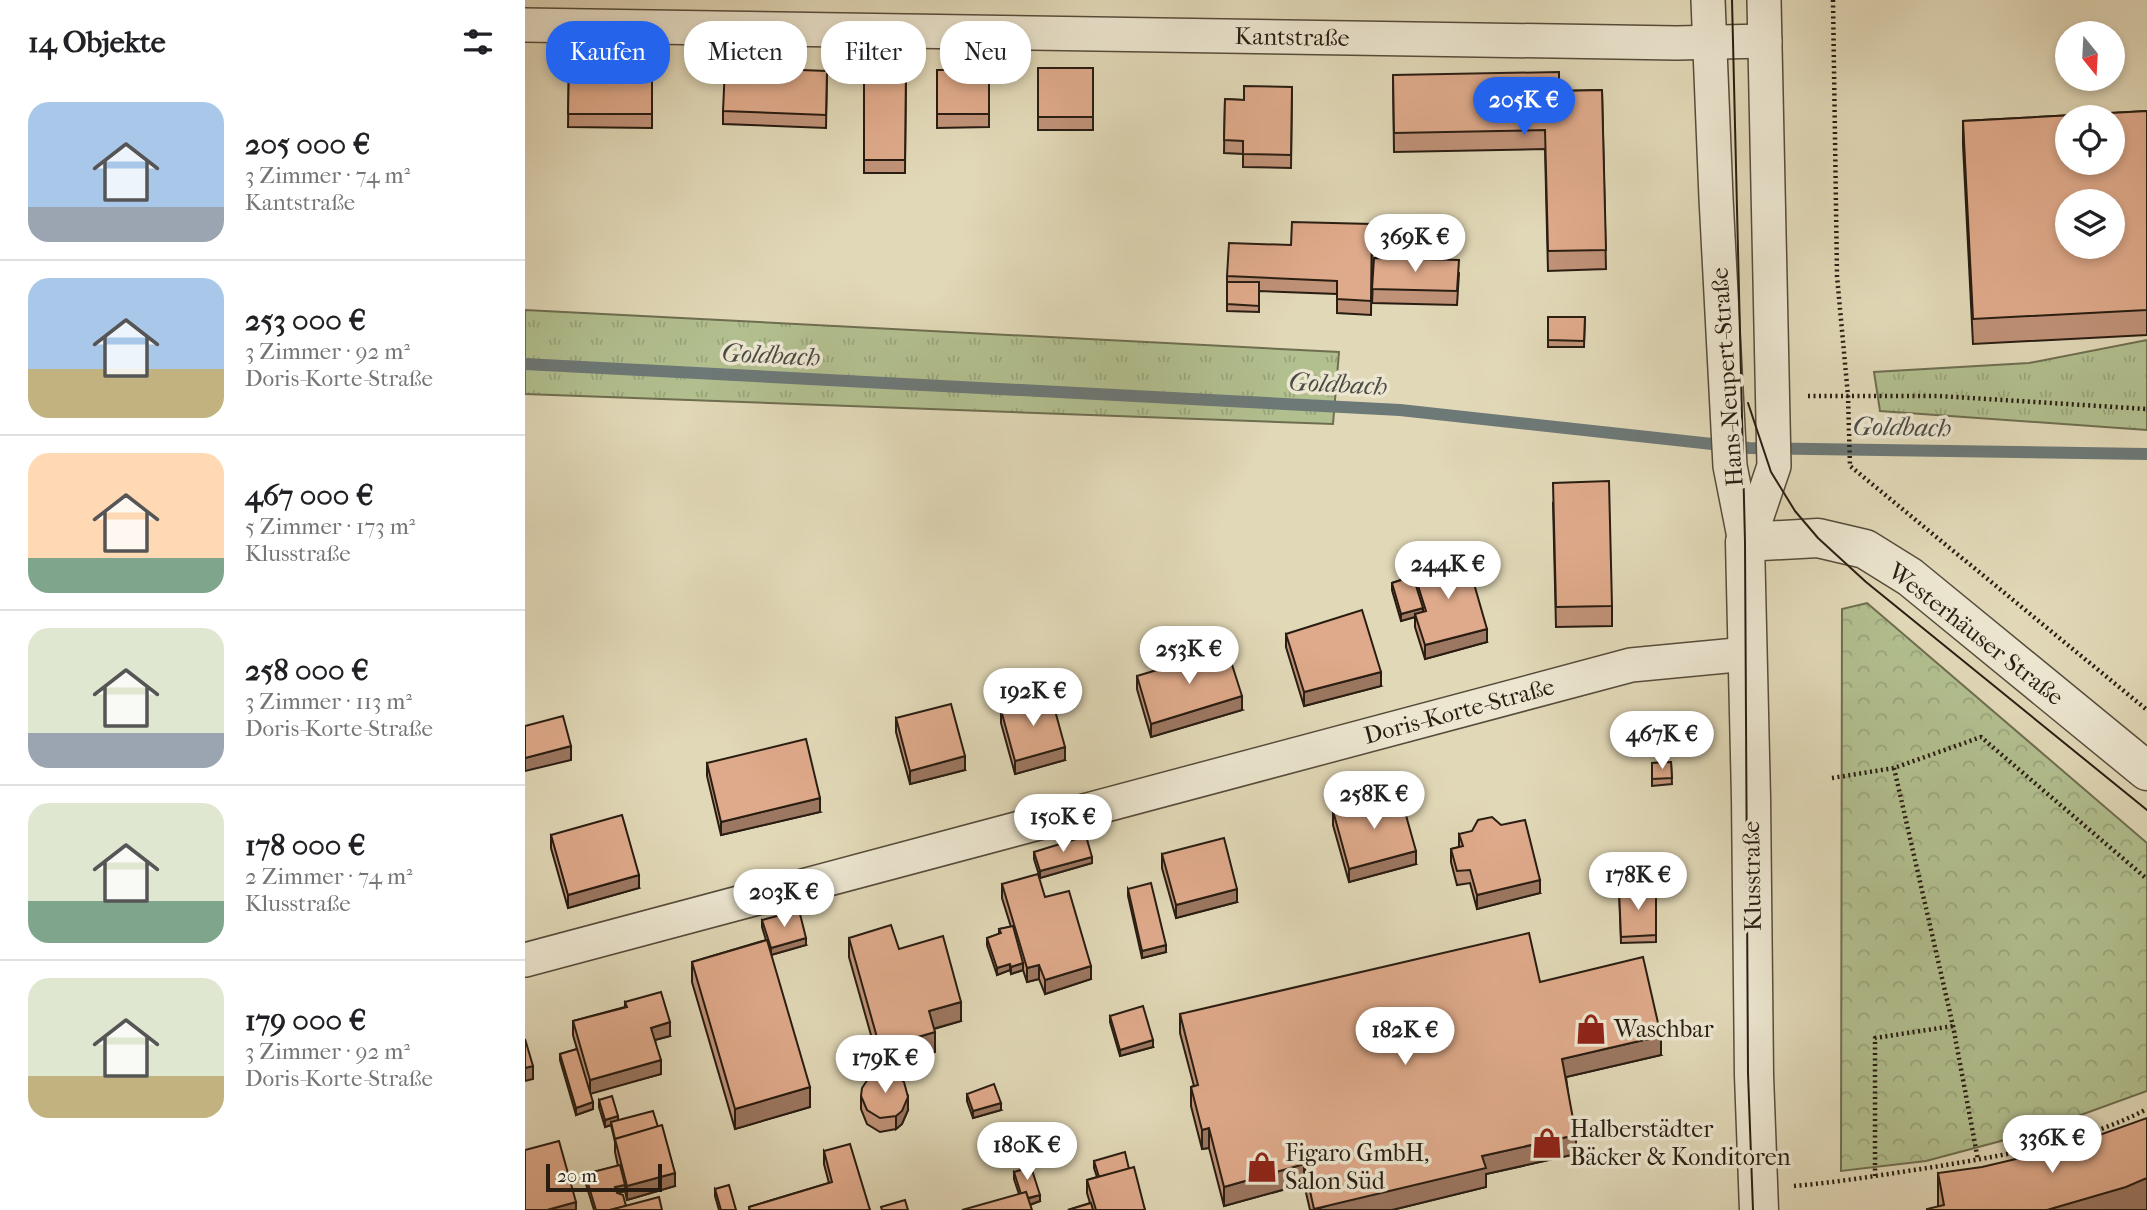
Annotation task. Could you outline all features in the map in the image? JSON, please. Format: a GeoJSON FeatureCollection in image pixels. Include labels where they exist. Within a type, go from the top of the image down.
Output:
{"type":"FeatureCollection","features":[{"type":"Feature","properties":{"kind":"street","name":"Hans-Neupert-Straße"},"geometry":{"type":"LineString","coordinates":[[1708,0],[1730,466],[1745,542]]}},
{"type":"Feature","properties":{"kind":"street","name":"Hans-Neupert-Straße"},"geometry":{"type":"LineString","coordinates":[[1745,542],[1753,528],[1774,466],[1764,0]]}},
{"type":"Feature","properties":{"kind":"street","name":"Kantstraße"},"geometry":{"type":"LineString","coordinates":[[525,25],[1709,43],[1765,41]]}},
{"type":"Feature","properties":{"kind":"street","name":"Westerhäuser Straße"},"geometry":{"type":"LineString","coordinates":[[1745,542],[1818,538],[1865,549],[1910,577],[2147,771]]}},
{"type":"Feature","properties":{"kind":"street","name":"Klusstraße"},"geometry":{"type":"LineString","coordinates":[[1745,542],[1754,1075],[1759,1199]]}},
{"type":"Feature","properties":{"kind":"street","name":"Doris-Korte-Straße"},"geometry":{"type":"LineString","coordinates":[[525,960],[1631,665],[1747,654]]}},
{"type":"Feature","properties":{"kind":"path"},"geometry":{"type":"LineString","coordinates":[[1833,0],[1837,276],[1848,396],[1850,466],[2147,710]]}},
{"type":"Feature","properties":{"kind":"path"},"geometry":{"type":"LineString","coordinates":[[1772,406],[1848,396],[1939,396],[2147,409]]}},
{"type":"Feature","properties":{"kind":"path"},"geometry":{"type":"LineString","coordinates":[[1832,778],[1894,768],[1981,737],[2147,879]]}},
{"type":"Feature","properties":{"kind":"path"},"geometry":{"type":"LineString","coordinates":[[1894,768],[1953,1026],[1978,1160]]}},
{"type":"Feature","properties":{"kind":"path"},"geometry":{"type":"LineString","coordinates":[[1875,1176],[1875,1038],[1953,1026]]}},
{"type":"Feature","properties":{"kind":"path"},"geometry":{"type":"LineString","coordinates":[[1759,1199],[1830,1182],[1978,1160],[2057,1142],[2147,1110]]}},
{"type":"Feature","properties":{"kind":"green space"},"geometry":{"type":"Polygon","coordinates":[[[525,310],[1339,352],[1333,424],[525,394],[525,310]]]}},
{"type":"Feature","properties":{"kind":"green space"},"geometry":{"type":"Polygon","coordinates":[[[2147,340],[2147,430],[1880,411],[1874,372],[2029,363],[2147,340]]]}},
{"type":"Feature","properties":{"kind":"green space"},"geometry":{"type":"Polygon","coordinates":[[[1867,603],[2147,843],[2147,1091],[2031,1133],[1926,1161],[1841,1171],[1842,609],[1867,603]]]}},
{"type":"Feature","properties":{"kind":"building"},"geometry":{"type":"Polygon","coordinates":[[[1038,68],[1093,68],[1093,117],[1038,117],[1038,68]]]}},
{"type":"Feature","properties":{"kind":"building"},"geometry":{"type":"Polygon","coordinates":[[[807,70],[821,71],[821,84],[827,84],[826,115],[723,111],[724,84],[807,84],[807,70]]]}},
{"type":"Feature","properties":{"kind":"building"},"geometry":{"type":"Polygon","coordinates":[[[937,70],[940,70],[940,84],[989,84],[989,114],[937,114],[937,70]]]}},
{"type":"Feature","properties":{"kind":"building"},"geometry":{"type":"Polygon","coordinates":[[[1559,72],[1559,91],[1602,90],[1606,250],[1548,251],[1545,130],[1394,133],[1393,75],[1559,72]]]}},
{"type":"Feature","properties":{"kind":"building"},"geometry":{"type":"Polygon","coordinates":[[[569,84],[652,84],[652,114],[568,114],[569,84]]]}},
{"type":"Feature","properties":{"kind":"building"},"geometry":{"type":"Polygon","coordinates":[[[864,84],[906,84],[905,160],[864,160],[864,84]]]}},
{"type":"Feature","properties":{"kind":"building"},"geometry":{"type":"Polygon","coordinates":[[[1244,86],[1292,87],[1291,155],[1243,154],[1243,141],[1224,140],[1225,99],[1244,100],[1244,86]]]}},
{"type":"Feature","properties":{"kind":"building"},"geometry":{"type":"Polygon","coordinates":[[[2147,111],[2147,310],[1973,319],[1963,121],[2055,116],[2055,175],[2125,175],[2125,112],[2147,111]]]}},
{"type":"Feature","properties":{"kind":"building"},"geometry":{"type":"Polygon","coordinates":[[[1292,222],[1372,224],[1371,301],[1337,299],[1337,281],[1227,276],[1229,243],[1291,245],[1292,222]]]}},
{"type":"Feature","properties":{"kind":"building"},"geometry":{"type":"Polygon","coordinates":[[[1374,258],[1459,260],[1457,291],[1372,289],[1374,258]]]}},
{"type":"Feature","properties":{"kind":"building"},"geometry":{"type":"Polygon","coordinates":[[[1227,282],[1259,282],[1259,306],[1227,304],[1227,282]]]}},
{"type":"Feature","properties":{"kind":"building"},"geometry":{"type":"Polygon","coordinates":[[[1548,317],[1585,317],[1584,341],[1548,340],[1548,317]]]}},
{"type":"Feature","properties":{"kind":"building"},"geometry":{"type":"Polygon","coordinates":[[[1609,481],[1612,606],[1556,607],[1553,483],[1609,481]]]}},
{"type":"Feature","properties":{"kind":"building"},"geometry":{"type":"Polygon","coordinates":[[[1466,556],[1487,629],[1425,645],[1415,614],[1426,611],[1413,570],[1466,556]]]}},
{"type":"Feature","properties":{"kind":"building"},"geometry":{"type":"Polygon","coordinates":[[[1413,576],[1423,608],[1401,614],[1392,583],[1413,576]]]}},
{"type":"Feature","properties":{"kind":"building"},"geometry":{"type":"Polygon","coordinates":[[[1362,610],[1381,672],[1304,692],[1286,634],[1362,610]]]}},
{"type":"Feature","properties":{"kind":"building"},"geometry":{"type":"Polygon","coordinates":[[[1227,649],[1242,696],[1151,724],[1137,676],[1227,649]]]}},
{"type":"Feature","properties":{"kind":"building"},"geometry":{"type":"Polygon","coordinates":[[[1051,696],[1065,747],[1015,761],[1001,710],[1051,696]]]}},
{"type":"Feature","properties":{"kind":"building"},"geometry":{"type":"Polygon","coordinates":[[[951,704],[965,756],[910,771],[896,718],[951,704]]]}},
{"type":"Feature","properties":{"kind":"building"},"geometry":{"type":"Polygon","coordinates":[[[563,716],[571,746],[525,758],[525,726],[563,716]]]}},
{"type":"Feature","properties":{"kind":"building"},"geometry":{"type":"Polygon","coordinates":[[[806,739],[820,798],[721,822],[707,763],[806,739]]]}},
{"type":"Feature","properties":{"kind":"building"},"geometry":{"type":"Polygon","coordinates":[[[1671,762],[1672,778],[1652,779],[1652,763],[1671,762]]]}},
{"type":"Feature","properties":{"kind":"building"},"geometry":{"type":"Polygon","coordinates":[[[1400,794],[1416,851],[1349,869],[1333,811],[1400,794]]]}},
{"type":"Feature","properties":{"kind":"building"},"geometry":{"type":"Polygon","coordinates":[[[622,815],[639,875],[568,895],[551,835],[622,815]]]}},
{"type":"Feature","properties":{"kind":"building"},"geometry":{"type":"Polygon","coordinates":[[[1492,817],[1501,825],[1525,820],[1540,880],[1477,895],[1470,870],[1457,871],[1451,849],[1463,846],[1459,834],[1472,831],[1478,820],[1492,817]]]}},
{"type":"Feature","properties":{"kind":"building"},"geometry":{"type":"Polygon","coordinates":[[[1086,836],[1092,857],[1040,871],[1034,852],[1086,836]]]}},
{"type":"Feature","properties":{"kind":"building"},"geometry":{"type":"Polygon","coordinates":[[[1224,838],[1237,889],[1176,905],[1162,854],[1224,838]]]}},
{"type":"Feature","properties":{"kind":"building"},"geometry":{"type":"Polygon","coordinates":[[[1038,874],[1045,897],[1069,891],[1091,966],[1045,980],[1039,965],[1027,968],[1002,884],[1038,874]]]}},
{"type":"Feature","properties":{"kind":"building"},"geometry":{"type":"Polygon","coordinates":[[[1151,883],[1166,945],[1142,951],[1128,889],[1151,883]]]}},
{"type":"Feature","properties":{"kind":"building"},"geometry":{"type":"Polygon","coordinates":[[[1619,889],[1656,889],[1656,935],[1621,937],[1619,889]]]}},
{"type":"Feature","properties":{"kind":"building"},"geometry":{"type":"Polygon","coordinates":[[[799,910],[806,938],[771,948],[762,920],[799,910]]]}},
{"type":"Feature","properties":{"kind":"building"},"geometry":{"type":"Polygon","coordinates":[[[891,925],[899,949],[943,936],[961,1002],[929,1011],[935,1032],[880,1048],[849,938],[891,925]]]}},
{"type":"Feature","properties":{"kind":"building"},"geometry":{"type":"Polygon","coordinates":[[[1013,926],[1023,963],[997,968],[987,938],[1001,933],[999,929],[1013,926]]]}},
{"type":"Feature","properties":{"kind":"building"},"geometry":{"type":"Polygon","coordinates":[[[1529,933],[1540,982],[1643,957],[1661,1036],[1562,1059],[1576,1135],[1482,1156],[1486,1168],[1314,1209],[1304,1164],[1224,1187],[1209,1128],[1202,1130],[1191,1087],[1198,1085],[1180,1014],[1529,933]]]}},
{"type":"Feature","properties":{"kind":"building"},"geometry":{"type":"Polygon","coordinates":[[[767,940],[810,1087],[735,1109],[692,962],[767,940]]]}},
{"type":"Feature","properties":{"kind":"building"},"geometry":{"type":"Polygon","coordinates":[[[661,992],[670,1022],[651,1028],[661,1060],[590,1080],[573,1021],[627,1007],[625,1002],[661,992]]]}},
{"type":"Feature","properties":{"kind":"building"},"geometry":{"type":"Polygon","coordinates":[[[1143,1006],[1153,1040],[1120,1050],[1110,1016],[1143,1006]]]}},
{"type":"Feature","properties":{"kind":"building"},"geometry":{"type":"Polygon","coordinates":[[[525,1039],[533,1066],[525,1068],[525,1039]]]}},
{"type":"Feature","properties":{"kind":"building"},"geometry":{"type":"Polygon","coordinates":[[[577,1049],[593,1102],[576,1108],[560,1054],[577,1049]]]}},
{"type":"Feature","properties":{"kind":"building"},"geometry":{"type":"Polygon","coordinates":[[[892,1072],[904,1082],[908,1097],[902,1111],[896,1116],[880,1118],[867,1110],[861,1096],[862,1088],[870,1076],[892,1072]]]}},
{"type":"Feature","properties":{"kind":"building"},"geometry":{"type":"Polygon","coordinates":[[[994,1084],[1001,1103],[973,1111],[967,1094],[994,1084]]]}},
{"type":"Feature","properties":{"kind":"building"},"geometry":{"type":"Polygon","coordinates":[[[612,1096],[618,1116],[605,1120],[599,1100],[612,1096]]]}},
{"type":"Feature","properties":{"kind":"building"},"geometry":{"type":"Polygon","coordinates":[[[653,1111],[658,1127],[615,1139],[611,1122],[653,1111]]]}},
{"type":"Feature","properties":{"kind":"building"},"geometry":{"type":"Polygon","coordinates":[[[2147,1118],[2147,1178],[2126,1187],[2047,1210],[1927,1210],[1944,1205],[1938,1173],[1982,1167],[2063,1148],[2147,1118]]]}},
{"type":"Feature","properties":{"kind":"building"},"geometry":{"type":"Polygon","coordinates":[[[662,1125],[675,1173],[627,1186],[615,1139],[662,1125]]]}},
{"type":"Feature","properties":{"kind":"building"},"geometry":{"type":"Polygon","coordinates":[[[559,1141],[576,1202],[547,1210],[525,1210],[525,1150],[559,1141]]]}},
{"type":"Feature","properties":{"kind":"building"},"geometry":{"type":"Polygon","coordinates":[[[850,1144],[870,1210],[750,1210],[749,1207],[832,1182],[824,1151],[850,1144]]]}},
{"type":"Feature","properties":{"kind":"building"},"geometry":{"type":"Polygon","coordinates":[[[1125,1152],[1129,1169],[1099,1177],[1094,1161],[1125,1152]]]}},
{"type":"Feature","properties":{"kind":"building"},"geometry":{"type":"Polygon","coordinates":[[[620,1165],[625,1185],[615,1187],[617,1193],[623,1195],[626,1206],[596,1210],[585,1174],[620,1165]]]}},
{"type":"Feature","properties":{"kind":"building"},"geometry":{"type":"Polygon","coordinates":[[[1031,1167],[1040,1195],[1028,1198],[1026,1192],[1021,1194],[1014,1172],[1031,1167]]]}},
{"type":"Feature","properties":{"kind":"building"},"geometry":{"type":"Polygon","coordinates":[[[1134,1167],[1145,1210],[1096,1210],[1087,1180],[1134,1167]]]}},
{"type":"Feature","properties":{"kind":"building"},"geometry":{"type":"Polygon","coordinates":[[[729,1185],[736,1210],[721,1210],[715,1189],[729,1185]]]}},
{"type":"Feature","properties":{"kind":"building"},"geometry":{"type":"Polygon","coordinates":[[[1026,1192],[1032,1210],[962,1210],[1026,1192]]]}},
{"type":"Feature","properties":{"kind":"building"},"geometry":{"type":"Polygon","coordinates":[[[659,1197],[662,1210],[610,1210],[659,1197]]]}},
{"type":"Feature","properties":{"kind":"building"},"geometry":{"type":"Polygon","coordinates":[[[905,1200],[908,1210],[882,1210],[881,1207],[905,1200]]]}},
{"type":"Feature","properties":{"kind":"building"},"geometry":{"type":"Polygon","coordinates":[[[1091,1203],[1093,1210],[1068,1210],[1091,1203]]]}},
{"type":"Feature","properties":{"kind":"waterway","name":"Goldbach"},"geometry":{"type":"LineString","coordinates":[[525,364],[1400,410],[1749,448],[2147,454]]}},
{"type":"Feature","properties":{"kind":"tram line"},"geometry":{"type":"LineString","coordinates":[[1732,0],[1745,542],[1748,1073],[1753,1210]]}},
{"type":"Feature","properties":{"kind":"tram line"},"geometry":{"type":"LineString","coordinates":[[1748,403],[1771,472],[1795,511],[1818,538],[1866,582],[2147,810]]}},
{"type":"Feature","properties":{"kind":"place","name":"Waschbar"},"geometry":{"type":"Point","coordinates":[1591,1029]}},
{"type":"Feature","properties":{"kind":"place","name":"Halberstädter Bäcker & Konditoren"},"geometry":{"type":"Point","coordinates":[1547,1143]}},
{"type":"Feature","properties":{"kind":"place","name":"Figaro GmbH, Salon Süd"},"geometry":{"type":"Point","coordinates":[1262,1167]}}]}
